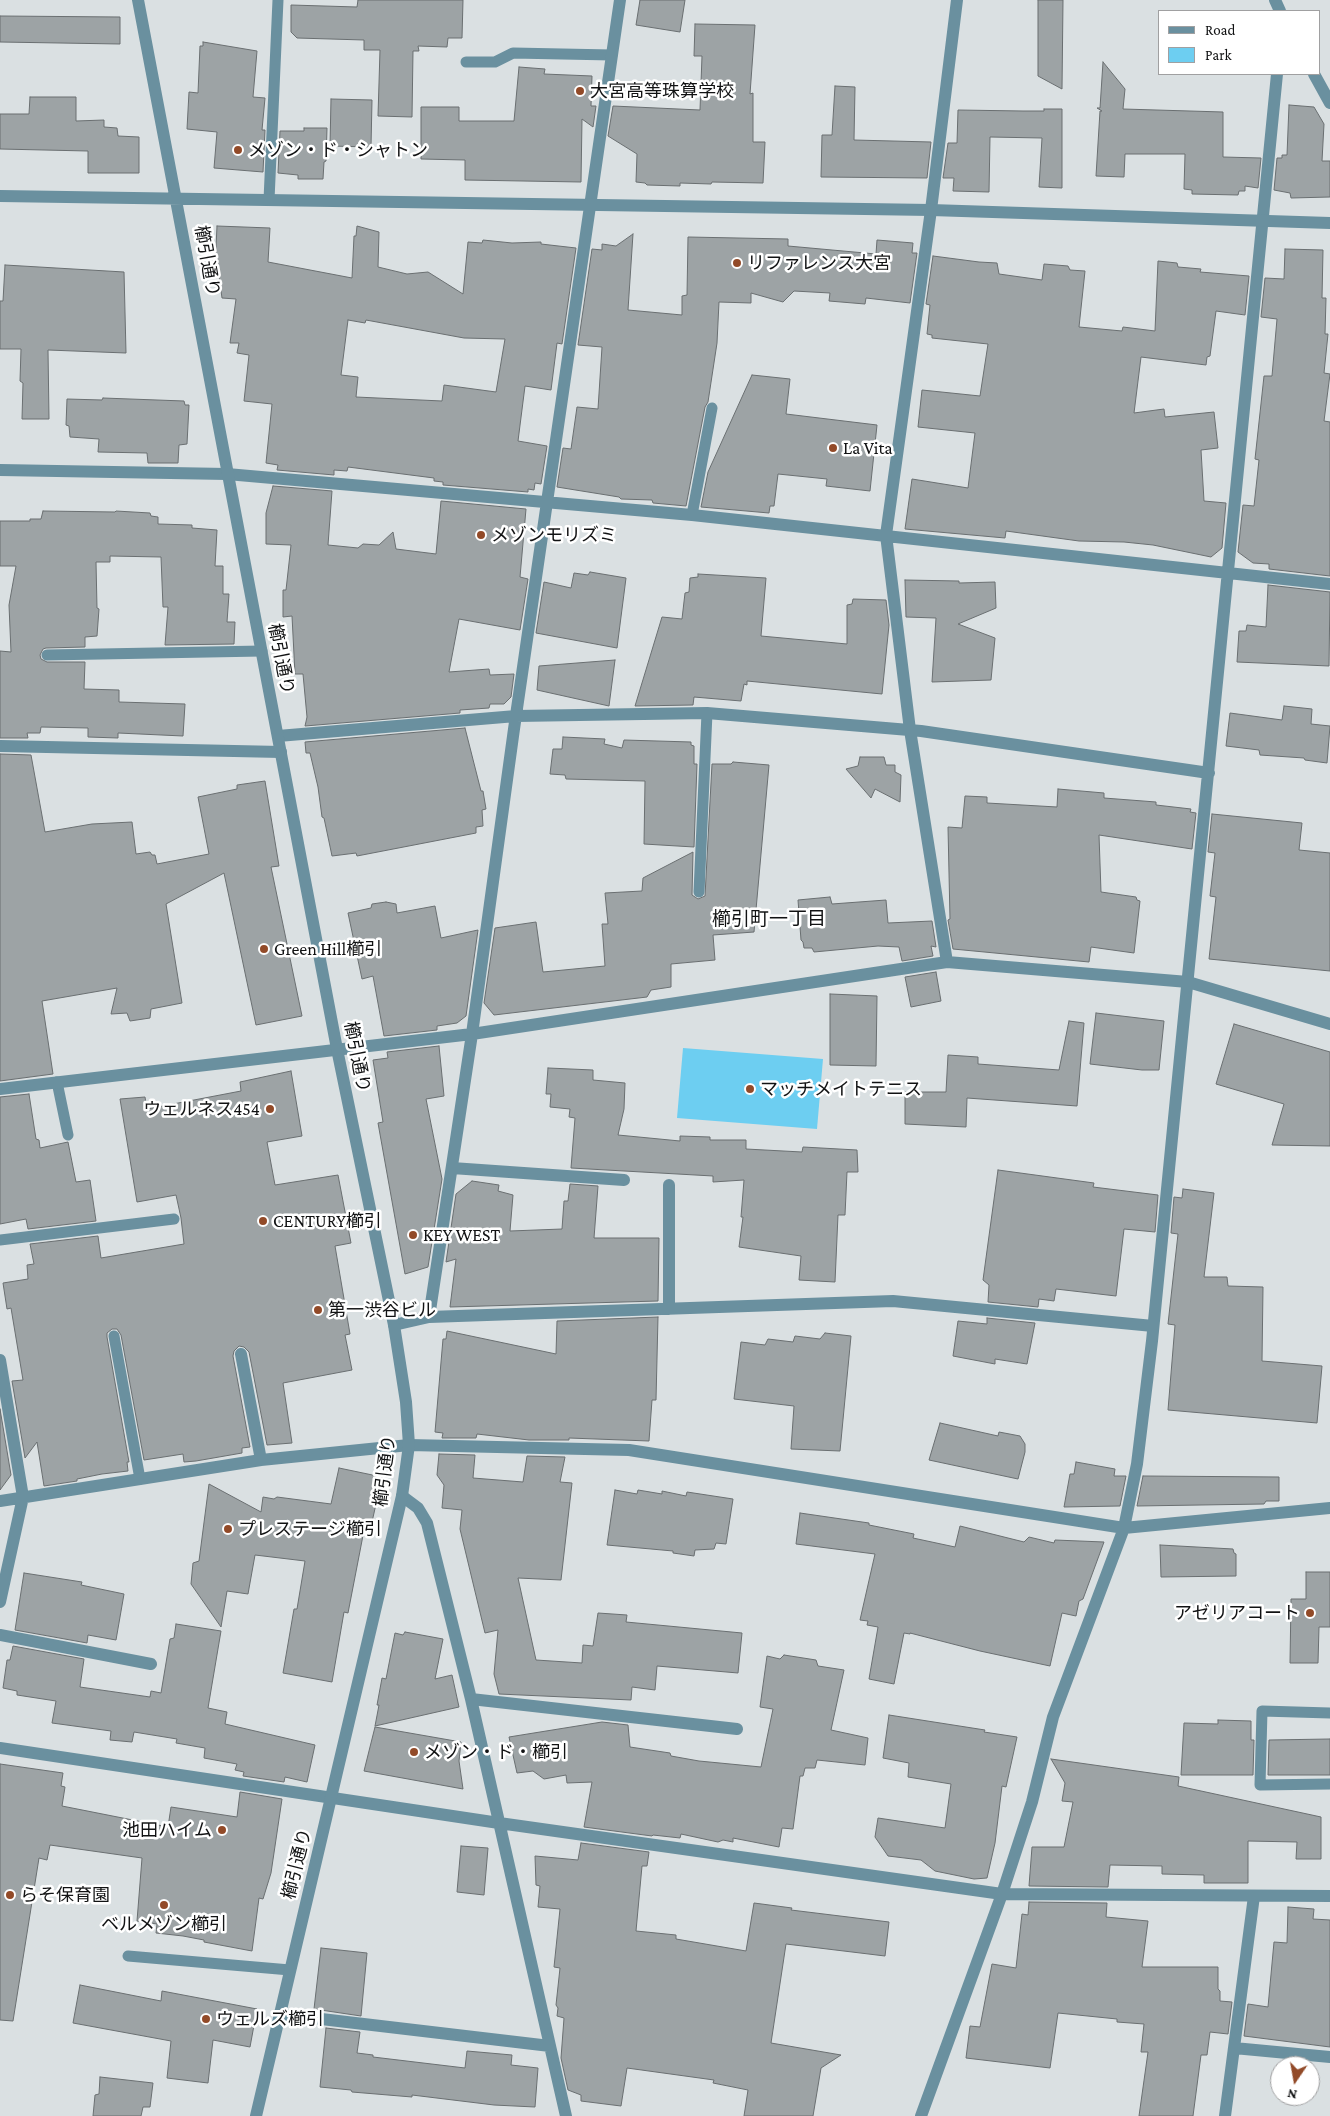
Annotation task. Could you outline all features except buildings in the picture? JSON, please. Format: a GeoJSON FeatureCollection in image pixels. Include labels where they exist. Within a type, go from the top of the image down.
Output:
{"type":"FeatureCollection","features":[{"type":"Feature","properties":{"kind":"street","name":"櫛引通り"},"geometry":{"type":"LineString","coordinates":[[138,0],[178,199],[227,474],[337,1049],[394,1325],[406,1402],[409,1445],[402,1496],[256,2116]]}},
{"type":"Feature","properties":{"kind":"street"},"geometry":{"type":"LineString","coordinates":[[429,1316],[472,1034],[516,716],[620,0]]}},
{"type":"Feature","properties":{"kind":"street"},"geometry":{"type":"LineString","coordinates":[[947,962],[910,730],[886,535],[931,210],[957,0]]}},
{"type":"Feature","properties":{"kind":"street"},"geometry":{"type":"LineString","coordinates":[[921,2116],[1002,1894],[1032,1802],[1053,1717],[1124,1528],[1137,1464],[1153,1326],[1209,774],[1277,75]]}},
{"type":"Feature","properties":{"kind":"street"},"geometry":{"type":"LineString","coordinates":[[1315,75],[1330,103]]}},
{"type":"Feature","properties":{"kind":"street"},"geometry":{"type":"LineString","coordinates":[[0,196],[931,210],[1330,223]]}},
{"type":"Feature","properties":{"kind":"street"},"geometry":{"type":"LineString","coordinates":[[0,470],[227,474],[886,535],[1330,584]]}},
{"type":"Feature","properties":{"kind":"street"},"geometry":{"type":"LineString","coordinates":[[278,736],[516,716],[707,713],[910,730],[1209,774]]}},
{"type":"Feature","properties":{"kind":"street"},"geometry":{"type":"LineString","coordinates":[[0,746],[281,752]]}},
{"type":"Feature","properties":{"kind":"street"},"geometry":{"type":"LineString","coordinates":[[0,1089],[472,1034],[947,962],[1188,982],[1330,1024]]}},
{"type":"Feature","properties":{"kind":"street"},"geometry":{"type":"LineString","coordinates":[[452,1168],[624,1180]]}},
{"type":"Feature","properties":{"kind":"street"},"geometry":{"type":"LineString","coordinates":[[669,1309],[670,1185]]}},
{"type":"Feature","properties":{"kind":"street"},"geometry":{"type":"LineString","coordinates":[[394,1325],[429,1316],[893,1301],[1153,1326]]}},
{"type":"Feature","properties":{"kind":"street"},"geometry":{"type":"LineString","coordinates":[[241,1354],[261,1460]]}},
{"type":"Feature","properties":{"kind":"street"},"geometry":{"type":"LineString","coordinates":[[0,1360],[23,1497],[0,1602]]}},
{"type":"Feature","properties":{"kind":"street"},"geometry":{"type":"LineString","coordinates":[[0,1501],[261,1460],[409,1445],[629,1450],[1124,1528],[1330,1508]]}},
{"type":"Feature","properties":{"kind":"street"},"geometry":{"type":"LineString","coordinates":[[402,1496],[418,1508],[427,1522],[471,1699],[566,2116]]}},
{"type":"Feature","properties":{"kind":"street"},"geometry":{"type":"LineString","coordinates":[[0,1634],[151,1664]]}},
{"type":"Feature","properties":{"kind":"street"},"geometry":{"type":"LineString","coordinates":[[471,1699],[737,1729]]}},
{"type":"Feature","properties":{"kind":"street"},"geometry":{"type":"LineString","coordinates":[[0,1748],[499,1823],[1002,1894],[1330,1896]]}},
{"type":"Feature","properties":{"kind":"street"},"geometry":{"type":"LineString","coordinates":[[1225,2116],[1254,1896]]}},
{"type":"Feature","properties":{"kind":"street"},"geometry":{"type":"LineString","coordinates":[[279,2014],[550,2046]]}},
{"type":"Feature","properties":{"kind":"street"},"geometry":{"type":"LineString","coordinates":[[1234,2048],[1330,2057]]}},
{"type":"Feature","properties":{"kind":"lane"},"geometry":{"type":"LineString","coordinates":[[270,200],[278,0]]}},
{"type":"Feature","properties":{"kind":"lane"},"geometry":{"type":"LineString","coordinates":[[466,62],[496,62],[513,53],[612,55]]}},
{"type":"Feature","properties":{"kind":"lane"},"geometry":{"type":"LineString","coordinates":[[692,516],[712,408]]}},
{"type":"Feature","properties":{"kind":"lane"},"geometry":{"type":"LineString","coordinates":[[47,655],[262,651]]}},
{"type":"Feature","properties":{"kind":"lane"},"geometry":{"type":"LineString","coordinates":[[700,892],[707,713]]}},
{"type":"Feature","properties":{"kind":"lane"},"geometry":{"type":"LineString","coordinates":[[58,1082],[68,1135]]}},
{"type":"Feature","properties":{"kind":"lane"},"geometry":{"type":"LineString","coordinates":[[0,1240],[174,1219]]}},
{"type":"Feature","properties":{"kind":"lane"},"geometry":{"type":"LineString","coordinates":[[114,1336],[140,1479]]}},
{"type":"Feature","properties":{"kind":"lane"},"geometry":{"type":"LineString","coordinates":[[1330,1713],[1262,1711],[1260,1785],[1330,1784]]}},
{"type":"Feature","properties":{"kind":"lane"},"geometry":{"type":"LineString","coordinates":[[128,1956],[290,1970]]}},
{"type":"Feature","properties":{"kind":"green space","name":"マッチメイトテニス"},"geometry":{"type":"Polygon","coordinates":[[[683,1048],[823,1059],[817,1129],[677,1118],[683,1048]]]}},
{"type":"Feature","properties":{"kind":"place","name":"大宮高等珠算学校"},"geometry":{"type":"Point","coordinates":[580,91]}},
{"type":"Feature","properties":{"kind":"place","name":"メゾン・ド・シャトン"},"geometry":{"type":"Point","coordinates":[238,150]}},
{"type":"Feature","properties":{"kind":"place","name":"リファレンス大宮"},"geometry":{"type":"Point","coordinates":[737,263]}},
{"type":"Feature","properties":{"kind":"place","name":"La Vita"},"geometry":{"type":"Point","coordinates":[833,448]}},
{"type":"Feature","properties":{"kind":"place","name":"メゾンモリズミ"},"geometry":{"type":"Point","coordinates":[481,535]}},
{"type":"Feature","properties":{"kind":"place","name":"Green Hill櫛引"},"geometry":{"type":"Point","coordinates":[264,949]}},
{"type":"Feature","properties":{"kind":"place","name":"マッチメイトテニス"},"geometry":{"type":"Point","coordinates":[750,1089]}},
{"type":"Feature","properties":{"kind":"place","name":"ウェルネス454"},"geometry":{"type":"Point","coordinates":[270,1109]}},
{"type":"Feature","properties":{"kind":"place","name":"CENTURY櫛引"},"geometry":{"type":"Point","coordinates":[263,1221]}},
{"type":"Feature","properties":{"kind":"place","name":"KEY WEST"},"geometry":{"type":"Point","coordinates":[413,1235]}},
{"type":"Feature","properties":{"kind":"place","name":"第一渋谷ビル"},"geometry":{"type":"Point","coordinates":[318,1310]}},
{"type":"Feature","properties":{"kind":"place","name":"プレステージ櫛引"},"geometry":{"type":"Point","coordinates":[228,1529]}},
{"type":"Feature","properties":{"kind":"place","name":"アゼリアコート"},"geometry":{"type":"Point","coordinates":[1310,1613]}},
{"type":"Feature","properties":{"kind":"place","name":"メゾン・ド・櫛引"},"geometry":{"type":"Point","coordinates":[414,1752]}},
{"type":"Feature","properties":{"kind":"place","name":"池田ハイム"},"geometry":{"type":"Point","coordinates":[222,1830]}},
{"type":"Feature","properties":{"kind":"place","name":"らそ保育園"},"geometry":{"type":"Point","coordinates":[10,1895]}},
{"type":"Feature","properties":{"kind":"place","name":"ベルメゾン櫛引"},"geometry":{"type":"Point","coordinates":[164,1905]}},
{"type":"Feature","properties":{"kind":"place","name":"ウェルズ櫛引"},"geometry":{"type":"Point","coordinates":[206,2019]}},
{"type":"Feature","properties":{"kind":"district","name":"櫛引町一丁目"},"geometry":{"type":"Point","coordinates":[769,919]}}]}
